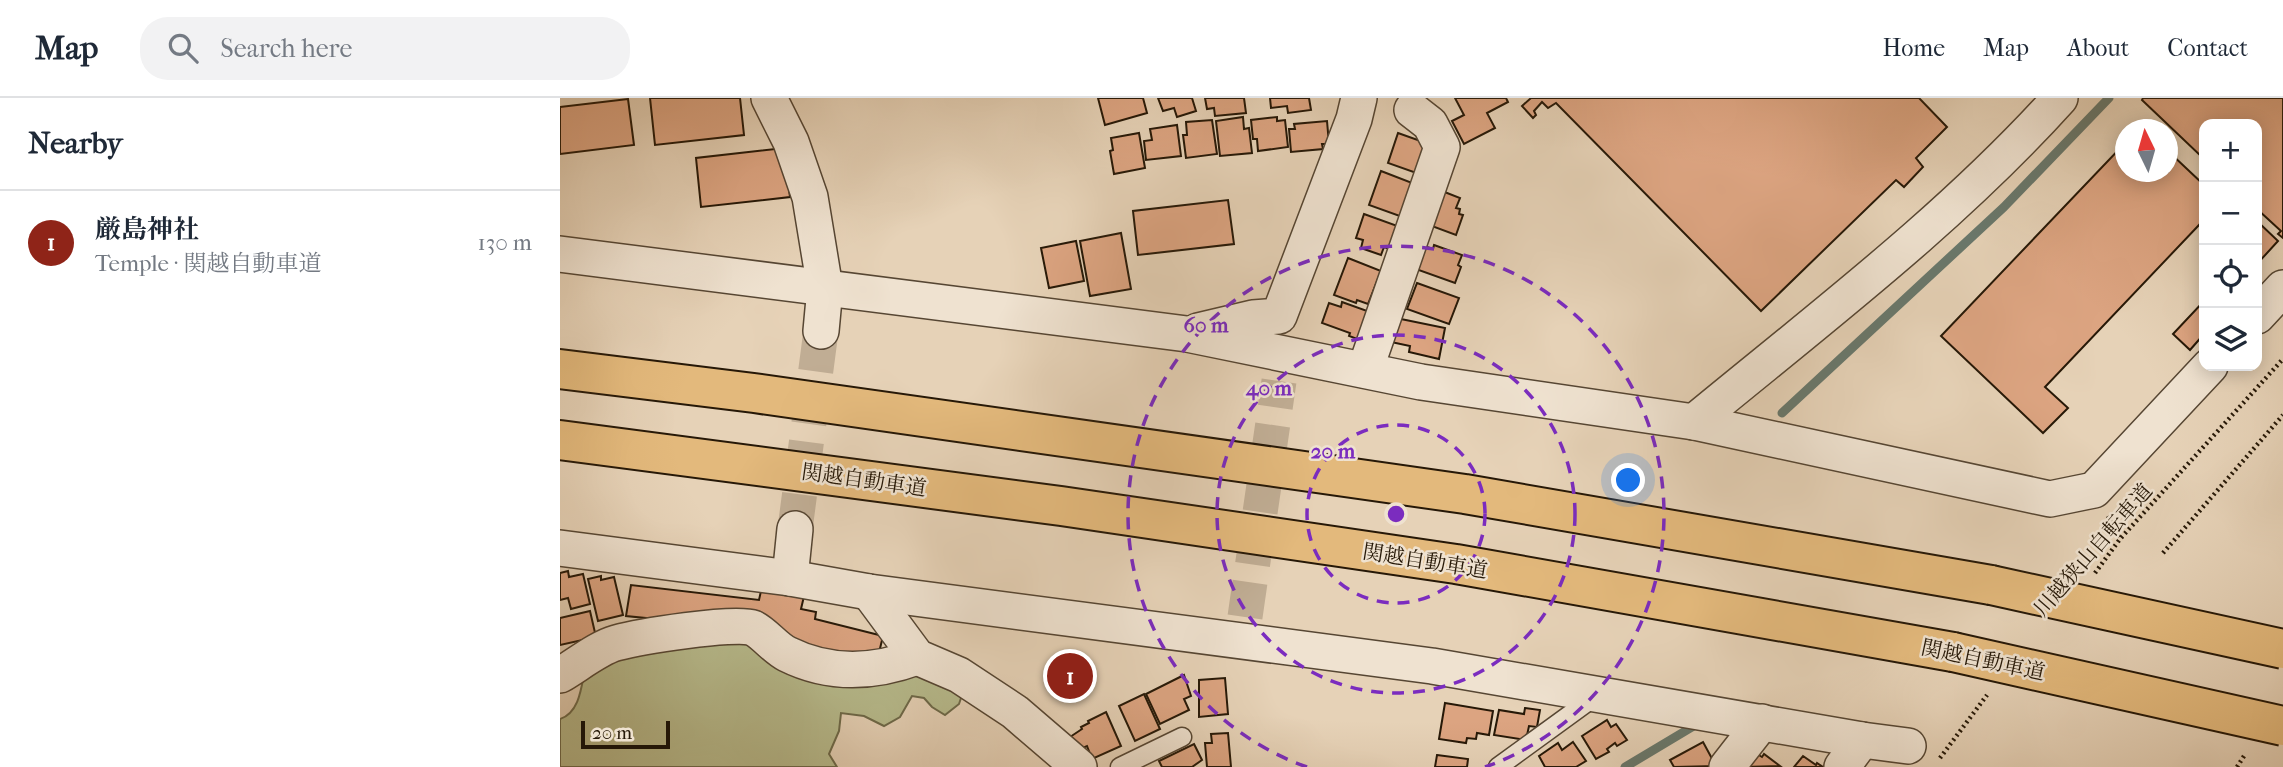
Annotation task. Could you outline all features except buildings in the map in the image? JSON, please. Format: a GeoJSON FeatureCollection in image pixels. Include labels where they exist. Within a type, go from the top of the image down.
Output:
{"type":"FeatureCollection","features":[{"type":"Feature","properties":{"kind":"highway"},"geometry":{"type":"LineString","coordinates":[[560,369],[754,393],[1465,494],[1991,585],[2283,649]]}},
{"type":"Feature","properties":{"kind":"highway","name":"関越自動車道"},"geometry":{"type":"LineString","coordinates":[[560,440],[1061,506],[1456,564],[1953,652],[2283,726]]}},
{"type":"Feature","properties":{"kind":"street"},"geometry":{"type":"LineString","coordinates":[[769,98],[791,142],[810,197],[825,288],[821,331]]}},
{"type":"Feature","properties":{"kind":"street"},"geometry":{"type":"LineString","coordinates":[[1694,422],[1944,213],[2020,143],[2060,98]]}},
{"type":"Feature","properties":{"kind":"street"},"geometry":{"type":"LineString","coordinates":[[1186,334],[1253,318],[1279,316],[1357,108],[1388,118],[1418,104],[1442,147],[1365,370]]}},
{"type":"Feature","properties":{"kind":"street"},"geometry":{"type":"LineString","coordinates":[[560,254],[1186,334],[1280,367],[1365,370],[1421,382],[1694,422],[2050,499],[2094,490],[2205,371]]}},
{"type":"Feature","properties":{"kind":"street"},"geometry":{"type":"LineString","coordinates":[[2262,311],[2283,288]]}},
{"type":"Feature","properties":{"kind":"street"},"geometry":{"type":"LineString","coordinates":[[790,578],[795,529]]}},
{"type":"Feature","properties":{"kind":"street"},"geometry":{"type":"LineString","coordinates":[[560,548],[790,578],[869,592],[1243,629],[1432,666],[1762,722],[1852,754],[1921,757]]}},
{"type":"Feature","properties":{"kind":"street"},"geometry":{"type":"LineString","coordinates":[[869,592],[917,657],[959,675],[1016,712],[1079,767]]}},
{"type":"Feature","properties":{"kind":"street"},"geometry":{"type":"LineString","coordinates":[[560,675],[614,643],[723,625],[754,628],[786,654],[821,666],[854,671],[891,667],[917,657]]}},
{"type":"Feature","properties":{"kind":"street"},"geometry":{"type":"LineString","coordinates":[[1727,767],[1762,722]]}},
{"type":"Feature","properties":{"kind":"lane"},"geometry":{"type":"LineString","coordinates":[[1498,767],[1597,695]]}},
{"type":"Feature","properties":{"kind":"lane"},"geometry":{"type":"LineString","coordinates":[[1120,767],[1182,737]]}},
{"type":"Feature","properties":{"kind":"path","name":"川越狭山自転車道"},"geometry":{"type":"LineString","coordinates":[[2089,580],[2120,539],[2283,359]]}},
{"type":"Feature","properties":{"kind":"path"},"geometry":{"type":"LineString","coordinates":[[2163,553],[2283,415]]}},
{"type":"Feature","properties":{"kind":"path"},"geometry":{"type":"LineString","coordinates":[[1921,757],[1992,690]]}},
{"type":"Feature","properties":{"kind":"path"},"geometry":{"type":"LineString","coordinates":[[2237,767],[2244,756]]}},
{"type":"Feature","properties":{"kind":"green space"},"geometry":{"type":"Polygon","coordinates":[[[701,637],[917,665],[964,689],[959,704],[945,715],[924,698],[912,696],[900,717],[884,726],[864,716],[841,713],[839,731],[829,754],[837,767],[560,767],[560,719],[575,707],[584,674],[620,651],[701,637]]]}},
{"type":"Feature","properties":{"kind":"waterway"},"geometry":{"type":"LineString","coordinates":[[1782,413],[2004,207],[2109,98]]}},
{"type":"Feature","properties":{"kind":"waterway"},"geometry":{"type":"LineString","coordinates":[[1625,767],[1697,724]]}},
{"type":"Feature","properties":{"kind":"tunnel"},"geometry":{"type":"LineString","coordinates":[[795,529],[821,331]]}},
{"type":"Feature","properties":{"kind":"tunnel"},"geometry":{"type":"LineString","coordinates":[[1245,617],[1279,381]]}},
{"type":"Feature","properties":{"kind":"place","name":"厳島神社"},"geometry":{"type":"Point","coordinates":[1070,676]}}]}
